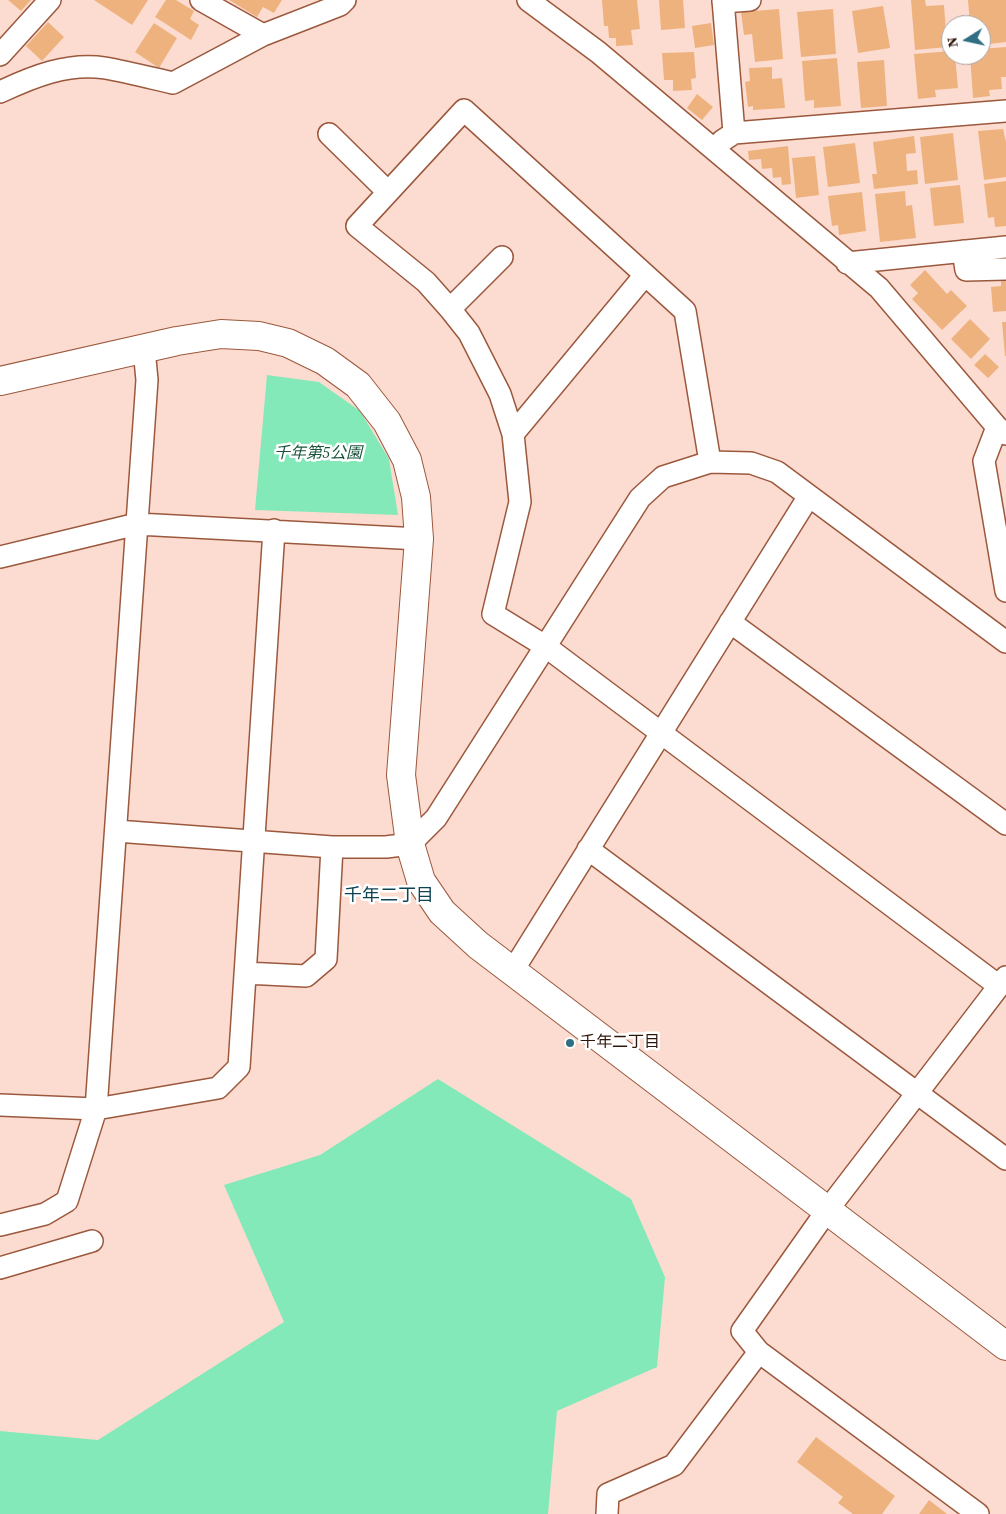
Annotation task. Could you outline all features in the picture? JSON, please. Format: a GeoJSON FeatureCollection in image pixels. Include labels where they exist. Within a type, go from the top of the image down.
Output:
{"type":"FeatureCollection","features":[{"type":"Feature","properties":{"kind":"street"},"geometry":{"type":"LineString","coordinates":[[0,54],[50,0]]}},
{"type":"Feature","properties":{"kind":"street"},"geometry":{"type":"LineString","coordinates":[[201,0],[263,36]]}},
{"type":"Feature","properties":{"kind":"street"},"geometry":{"type":"LineString","coordinates":[[0,92],[34,76],[72,68],[103,67],[173,83],[263,36],[340,5],[345,0]]}},
{"type":"Feature","properties":{"kind":"street"},"geometry":{"type":"LineString","coordinates":[[528,0],[598,52],[714,147],[847,263],[879,288],[1003,429],[984,461],[1006,591]]}},
{"type":"Feature","properties":{"kind":"street"},"geometry":{"type":"LineString","coordinates":[[734,133],[723,1],[750,0]]}},
{"type":"Feature","properties":{"kind":"street"},"geometry":{"type":"LineString","coordinates":[[710,462],[686,311],[464,110],[357,226],[426,282],[450,309],[468,333],[500,394],[514,434],[520,502],[493,614],[545,646],[1003,982],[826,1212],[742,1331],[759,1352],[978,1514]]}},
{"type":"Feature","properties":{"kind":"street"},"geometry":{"type":"LineString","coordinates":[[714,147],[734,133],[1006,111]]}},
{"type":"Feature","properties":{"kind":"street"},"geometry":{"type":"LineString","coordinates":[[329,134],[388,192]]}},
{"type":"Feature","properties":{"kind":"street"},"geometry":{"type":"LineString","coordinates":[[847,263],[1006,247]]}},
{"type":"Feature","properties":{"kind":"street"},"geometry":{"type":"LineString","coordinates":[[963,251],[966,270],[1006,269]]}},
{"type":"Feature","properties":{"kind":"street"},"geometry":{"type":"LineString","coordinates":[[450,309],[502,257]]}},
{"type":"Feature","properties":{"kind":"street"},"geometry":{"type":"LineString","coordinates":[[514,434],[645,275]]}},
{"type":"Feature","properties":{"kind":"street"},"geometry":{"type":"LineString","coordinates":[[0,380],[221,334],[259,336],[288,343],[325,361],[358,385],[387,422],[406,460],[416,497],[419,539],[401,775],[410,844],[421,881],[442,912],[478,946],[826,1212],[1006,1346]]}},
{"type":"Feature","properties":{"kind":"street"},"geometry":{"type":"LineString","coordinates":[[0,1225],[45,1214],[66,1202],[96,1109],[147,380],[144,349]]}},
{"type":"Feature","properties":{"kind":"street"},"geometry":{"type":"LineString","coordinates":[[116,831],[332,847],[386,847],[410,844],[436,818],[640,498],[663,477],[710,462],[750,463],[777,472],[1006,642]]}},
{"type":"Feature","properties":{"kind":"street"},"geometry":{"type":"LineString","coordinates":[[512,972],[809,496]]}},
{"type":"Feature","properties":{"kind":"street"},"geometry":{"type":"LineString","coordinates":[[0,557],[137,524],[419,539]]}},
{"type":"Feature","properties":{"kind":"street"},"geometry":{"type":"LineString","coordinates":[[0,1105],[96,1109],[218,1088],[239,1067],[274,530]]}},
{"type":"Feature","properties":{"kind":"street"},"geometry":{"type":"LineString","coordinates":[[730,622],[1006,824]]}},
{"type":"Feature","properties":{"kind":"street"},"geometry":{"type":"LineString","coordinates":[[246,973],[306,976],[326,959],[332,847]]}},
{"type":"Feature","properties":{"kind":"street"},"geometry":{"type":"LineString","coordinates":[[588,850],[918,1092],[1006,1159]]}},
{"type":"Feature","properties":{"kind":"street"},"geometry":{"type":"LineString","coordinates":[[0,1268],[92,1240]]}},
{"type":"Feature","properties":{"kind":"street"},"geometry":{"type":"LineString","coordinates":[[607,1514],[608,1494],[674,1465],[759,1352]]}},
{"type":"Feature","properties":{"kind":"green space","name":"千年第5公園"},"geometry":{"type":"Polygon","coordinates":[[[267,375],[319,382],[360,411],[389,459],[398,515],[255,510],[267,375]]]}},
{"type":"Feature","properties":{"kind":"green space"},"geometry":{"type":"Polygon","coordinates":[[[438,1079],[631,1199],[665,1277],[657,1367],[557,1411],[548,1514],[0,1514],[0,1431],[98,1440],[284,1322],[224,1185],[320,1155],[438,1079]]]}},
{"type":"Feature","properties":{"kind":"building"},"geometry":{"type":"Polygon","coordinates":[[[8,0],[31,0],[21,11],[8,0]]]}},
{"type":"Feature","properties":{"kind":"building"},"geometry":{"type":"Polygon","coordinates":[[[94,0],[148,0],[132,25],[94,0]]]}},
{"type":"Feature","properties":{"kind":"building"},"geometry":{"type":"Polygon","coordinates":[[[166,0],[176,0],[194,11],[190,19],[199,25],[191,40],[155,17],[166,0]]]}},
{"type":"Feature","properties":{"kind":"building"},"geometry":{"type":"Polygon","coordinates":[[[229,0],[282,0],[274,13],[263,7],[257,17],[229,0]]]}},
{"type":"Feature","properties":{"kind":"building"},"geometry":{"type":"Polygon","coordinates":[[[602,0],[637,0],[640,29],[631,30],[633,45],[616,46],[616,38],[609,38],[608,26],[604,26],[602,0]]]}},
{"type":"Feature","properties":{"kind":"building"},"geometry":{"type":"Polygon","coordinates":[[[659,0],[683,0],[685,28],[661,30],[659,0]]]}},
{"type":"Feature","properties":{"kind":"building"},"geometry":{"type":"Polygon","coordinates":[[[911,0],[925,0],[926,6],[944,5],[945,15],[941,15],[941,48],[915,50],[911,0]]]}},
{"type":"Feature","properties":{"kind":"building"},"geometry":{"type":"Polygon","coordinates":[[[968,0],[1006,0],[1006,42],[991,44],[991,15],[969,15],[968,0]]]}},
{"type":"Feature","properties":{"kind":"building"},"geometry":{"type":"Polygon","coordinates":[[[883,6],[890,48],[858,53],[852,11],[883,6]]]}},
{"type":"Feature","properties":{"kind":"building"},"geometry":{"type":"Polygon","coordinates":[[[779,9],[783,59],[755,62],[752,34],[744,35],[741,12],[779,9]]]}},
{"type":"Feature","properties":{"kind":"building"},"geometry":{"type":"Polygon","coordinates":[[[833,9],[836,54],[801,57],[797,12],[833,9]]]}},
{"type":"Feature","properties":{"kind":"building"},"geometry":{"type":"Polygon","coordinates":[[[48,22],[64,37],[42,61],[26,46],[48,22]]]}},
{"type":"Feature","properties":{"kind":"building"},"geometry":{"type":"Polygon","coordinates":[[[154,23],[177,38],[159,68],[135,52],[154,23]]]}},
{"type":"Feature","properties":{"kind":"building"},"geometry":{"type":"Polygon","coordinates":[[[711,23],[714,45],[695,48],[692,26],[711,23]]]}},
{"type":"Feature","properties":{"kind":"building"},"geometry":{"type":"Polygon","coordinates":[[[1006,47],[1006,77],[1001,77],[1002,89],[989,90],[990,96],[973,98],[971,65],[991,65],[991,48],[1006,47]]]}},
{"type":"Feature","properties":{"kind":"building"},"geometry":{"type":"Polygon","coordinates":[[[694,52],[696,78],[691,79],[692,90],[673,91],[673,80],[664,80],[662,53],[694,52]]]}},
{"type":"Feature","properties":{"kind":"building"},"geometry":{"type":"Polygon","coordinates":[[[941,52],[941,65],[956,65],[958,88],[935,90],[936,97],[918,99],[914,54],[941,52]]]}},
{"type":"Feature","properties":{"kind":"building"},"geometry":{"type":"Polygon","coordinates":[[[837,58],[841,106],[814,108],[814,100],[805,101],[802,61],[837,58]]]}},
{"type":"Feature","properties":{"kind":"building"},"geometry":{"type":"Polygon","coordinates":[[[884,60],[887,106],[861,108],[857,62],[884,60]]]}},
{"type":"Feature","properties":{"kind":"building"},"geometry":{"type":"Polygon","coordinates":[[[772,67],[772,79],[782,78],[785,108],[753,110],[753,106],[748,107],[745,82],[750,81],[749,68],[772,67]]]}},
{"type":"Feature","properties":{"kind":"building"},"geometry":{"type":"Polygon","coordinates":[[[697,94],[713,107],[702,120],[687,108],[697,94]]]}},
{"type":"Feature","properties":{"kind":"building"},"geometry":{"type":"Polygon","coordinates":[[[1003,129],[1006,142],[1006,177],[984,180],[978,131],[1003,129]]]}},
{"type":"Feature","properties":{"kind":"building"},"geometry":{"type":"Polygon","coordinates":[[[953,133],[958,180],[925,184],[920,137],[953,133]]]}},
{"type":"Feature","properties":{"kind":"building"},"geometry":{"type":"Polygon","coordinates":[[[914,136],[916,153],[906,154],[907,171],[917,170],[918,184],[874,189],[872,174],[877,174],[873,142],[914,136]]]}},
{"type":"Feature","properties":{"kind":"building"},"geometry":{"type":"Polygon","coordinates":[[[855,143],[860,183],[828,187],[823,147],[855,143]]]}},
{"type":"Feature","properties":{"kind":"building"},"geometry":{"type":"Polygon","coordinates":[[[788,146],[791,184],[782,185],[781,177],[773,178],[772,168],[762,169],[761,159],[749,160],[748,151],[788,146]]]}},
{"type":"Feature","properties":{"kind":"building"},"geometry":{"type":"Polygon","coordinates":[[[815,156],[819,195],[796,198],[792,158],[815,156]]]}},
{"type":"Feature","properties":{"kind":"building"},"geometry":{"type":"Polygon","coordinates":[[[1006,181],[1006,226],[995,227],[994,217],[988,218],[984,184],[1006,181]]]}},
{"type":"Feature","properties":{"kind":"building"},"geometry":{"type":"Polygon","coordinates":[[[960,185],[964,223],[934,226],[930,188],[960,185]]]}},
{"type":"Feature","properties":{"kind":"building"},"geometry":{"type":"Polygon","coordinates":[[[905,191],[906,206],[912,205],[916,238],[880,242],[875,194],[905,191]]]}},
{"type":"Feature","properties":{"kind":"building"},"geometry":{"type":"Polygon","coordinates":[[[862,192],[866,231],[839,235],[838,225],[832,226],[828,196],[862,192]]]}},
{"type":"Feature","properties":{"kind":"building"},"geometry":{"type":"Polygon","coordinates":[[[925,270],[947,294],[951,290],[967,306],[942,330],[912,299],[918,293],[910,285],[925,270]]]}},
{"type":"Feature","properties":{"kind":"building"},"geometry":{"type":"Polygon","coordinates":[[[1001,281],[1006,281],[1006,311],[993,312],[991,287],[1001,286],[1001,281]]]}},
{"type":"Feature","properties":{"kind":"building"},"geometry":{"type":"Polygon","coordinates":[[[970,319],[990,339],[971,359],[951,339],[970,319]]]}},
{"type":"Feature","properties":{"kind":"building"},"geometry":{"type":"Polygon","coordinates":[[[1002,322],[1006,322],[1006,356],[1005,356],[1002,322]]]}},
{"type":"Feature","properties":{"kind":"building"},"geometry":{"type":"Polygon","coordinates":[[[985,354],[999,367],[988,378],[974,365],[985,354]]]}},
{"type":"Feature","properties":{"kind":"building"},"geometry":{"type":"Polygon","coordinates":[[[816,1437],[895,1496],[882,1514],[853,1514],[838,1503],[843,1497],[797,1462],[816,1437]]]}},
{"type":"Feature","properties":{"kind":"building"},"geometry":{"type":"Polygon","coordinates":[[[929,1500],[947,1514],[919,1514],[929,1500]]]}},
{"type":"Feature","properties":{"kind":"place","name":"千年二丁目"},"geometry":{"type":"Point","coordinates":[570,1043]}},
{"type":"Feature","properties":{"kind":"district","name":"千年二丁目"},"geometry":{"type":"Point","coordinates":[389,896]}}]}
